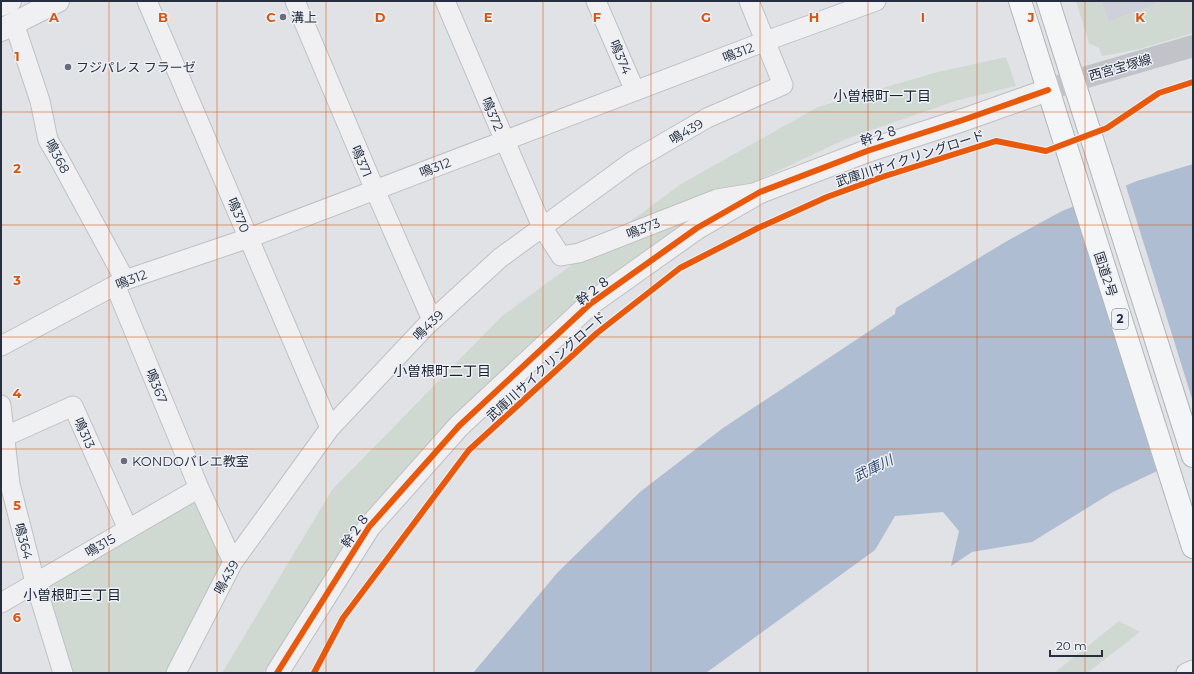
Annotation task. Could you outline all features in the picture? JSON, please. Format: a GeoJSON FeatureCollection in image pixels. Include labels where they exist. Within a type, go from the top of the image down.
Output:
{"type":"FeatureCollection","features":[{"type":"Feature","properties":{"kind":"highway","name":"国道2号"},"geometry":{"type":"LineString","coordinates":[[1020,1],[1193,547]]}},
{"type":"Feature","properties":{"kind":"highway","name":"2"},"geometry":{"type":"LineString","coordinates":[[1048,1],[1193,456]]}},
{"type":"Feature","properties":{"kind":"main road","name":"西宮宝塚線"},"geometry":{"type":"LineString","coordinates":[[1048,90],[1073,81],[1193,46]]}},
{"type":"Feature","properties":{"kind":"street"},"geometry":{"type":"LineString","coordinates":[[8,26],[58,1]]}},
{"type":"Feature","properties":{"kind":"street","name":"鳴370"},"geometry":{"type":"LineString","coordinates":[[147,1],[330,428]]}},
{"type":"Feature","properties":{"kind":"street","name":"鳴371"},"geometry":{"type":"LineString","coordinates":[[295,1],[374,190],[432,320]]}},
{"type":"Feature","properties":{"kind":"street","name":"鳴372"},"geometry":{"type":"LineString","coordinates":[[445,1],[542,227]]}},
{"type":"Feature","properties":{"kind":"street","name":"鳴374"},"geometry":{"type":"LineString","coordinates":[[596,1],[635,91]]}},
{"type":"Feature","properties":{"kind":"street"},"geometry":{"type":"LineString","coordinates":[[749,1],[766,41]]}},
{"type":"Feature","properties":{"kind":"street","name":"鳴312"},"geometry":{"type":"LineString","coordinates":[[1,346],[120,282],[249,238],[766,41],[876,1]]}},
{"type":"Feature","properties":{"kind":"street","name":"鳴368"},"geometry":{"type":"LineString","coordinates":[[8,26],[40,101],[48,140],[58,156],[120,282]]}},
{"type":"Feature","properties":{"kind":"street","name":"鳴439"},"geometry":{"type":"LineString","coordinates":[[176,673],[233,562],[330,428],[432,320],[500,258],[633,161],[707,118],[783,85],[766,41]]}},
{"type":"Feature","properties":{"kind":"street","name":"幹２８"},"geometry":{"type":"LineString","coordinates":[[277,673],[369,526],[459,426],[590,304],[697,228],[760,192],[867,151],[963,120],[1048,90]]}},
{"type":"Feature","properties":{"kind":"street","name":"鳴373"},"geometry":{"type":"LineString","coordinates":[[542,227],[562,256],[579,253],[717,199],[760,192]]}},
{"type":"Feature","properties":{"kind":"street","name":"鳴367"},"geometry":{"type":"LineString","coordinates":[[120,282],[199,488],[233,562]]}},
{"type":"Feature","properties":{"kind":"street","name":"鳴364"},"geometry":{"type":"LineString","coordinates":[[1,405],[4,437],[5,487],[63,673]]}},
{"type":"Feature","properties":{"kind":"street","name":"鳴313"},"geometry":{"type":"LineString","coordinates":[[4,437],[73,406],[128,529]]}},
{"type":"Feature","properties":{"kind":"street","name":"鳴315"},"geometry":{"type":"LineString","coordinates":[[1,603],[199,488]]}},
{"type":"Feature","properties":{"kind":"street"},"geometry":{"type":"LineString","coordinates":[[1186,673],[1193,670]]}},
{"type":"Feature","properties":{"kind":"shaded area"},"geometry":{"type":"Polygon","coordinates":[[[1076,1],[1101,1],[1109,22],[1157,4],[1156,1],[1193,1],[1193,33],[1139,49],[1102,56],[1099,48],[1089,43],[1076,1]]]}},
{"type":"Feature","properties":{"kind":"shaded area"},"geometry":{"type":"Polygon","coordinates":[[[1101,1],[1156,1],[1157,4],[1109,22],[1101,1]]]}},
{"type":"Feature","properties":{"kind":"shaded area"},"geometry":{"type":"Polygon","coordinates":[[[1006,57],[1016,86],[955,101],[846,139],[743,187],[581,297],[367,511],[263,673],[222,673],[332,490],[501,317],[681,184],[818,107],[934,73],[1006,57]]]}},
{"type":"Feature","properties":{"kind":"shaded area"},"geometry":{"type":"Polygon","coordinates":[[[193,500],[225,566],[169,673],[71,673],[49,597],[51,585],[193,500]]]}},
{"type":"Feature","properties":{"kind":"shaded area"},"geometry":{"type":"Polygon","coordinates":[[[1119,621],[1140,632],[1087,673],[1054,673],[1119,621]]]}},
{"type":"Feature","properties":{"kind":"water","name":"武庫川"},"geometry":{"type":"Polygon","coordinates":[[[1193,164],[1193,454],[1113,492],[1032,542],[972,552],[951,566],[959,531],[943,512],[895,516],[875,550],[706,673],[473,673],[558,572],[640,492],[723,428],[895,314],[896,308],[1007,241],[1062,211],[1137,181],[1193,164]]]}},
{"type":"Feature","properties":{"kind":"pier"},"geometry":{"type":"Polygon","coordinates":[[[1125,183],[1193,402],[1193,456],[1157,473],[1073,204],[1125,183]]]}},
{"type":"Feature","properties":{"kind":"cycle path","name":"武庫川サイクリングロード"},"geometry":{"type":"LineString","coordinates":[[314,673],[343,618],[469,450],[597,333],[680,268],[758,228],[827,197],[882,177],[996,141],[1046,151],[1107,128],[1159,93],[1193,82]]}},
{"type":"Feature","properties":{"kind":"cycle path","name":"武庫川サイクリングロード"},"geometry":{"type":"LineString","coordinates":[[277,673],[369,527],[459,426],[590,304],[697,228],[760,192],[867,151],[963,120],[1048,90]]}},
{"type":"Feature","properties":{"kind":"place","name":"溝上"},"geometry":{"type":"Point","coordinates":[283,17]}},
{"type":"Feature","properties":{"kind":"place","name":"フジパレス フラーゼ"},"geometry":{"type":"Point","coordinates":[68,67]}},
{"type":"Feature","properties":{"kind":"place","name":"KONDOバレエ教室"},"geometry":{"type":"Point","coordinates":[124,461]}},
{"type":"Feature","properties":{"kind":"district","name":"小曽根町一丁目"},"geometry":{"type":"Point","coordinates":[882,96]}},
{"type":"Feature","properties":{"kind":"district","name":"小曽根町二丁目"},"geometry":{"type":"Point","coordinates":[442,371]}},
{"type":"Feature","properties":{"kind":"district","name":"小曽根町三丁目"},"geometry":{"type":"Point","coordinates":[72,595]}}]}
